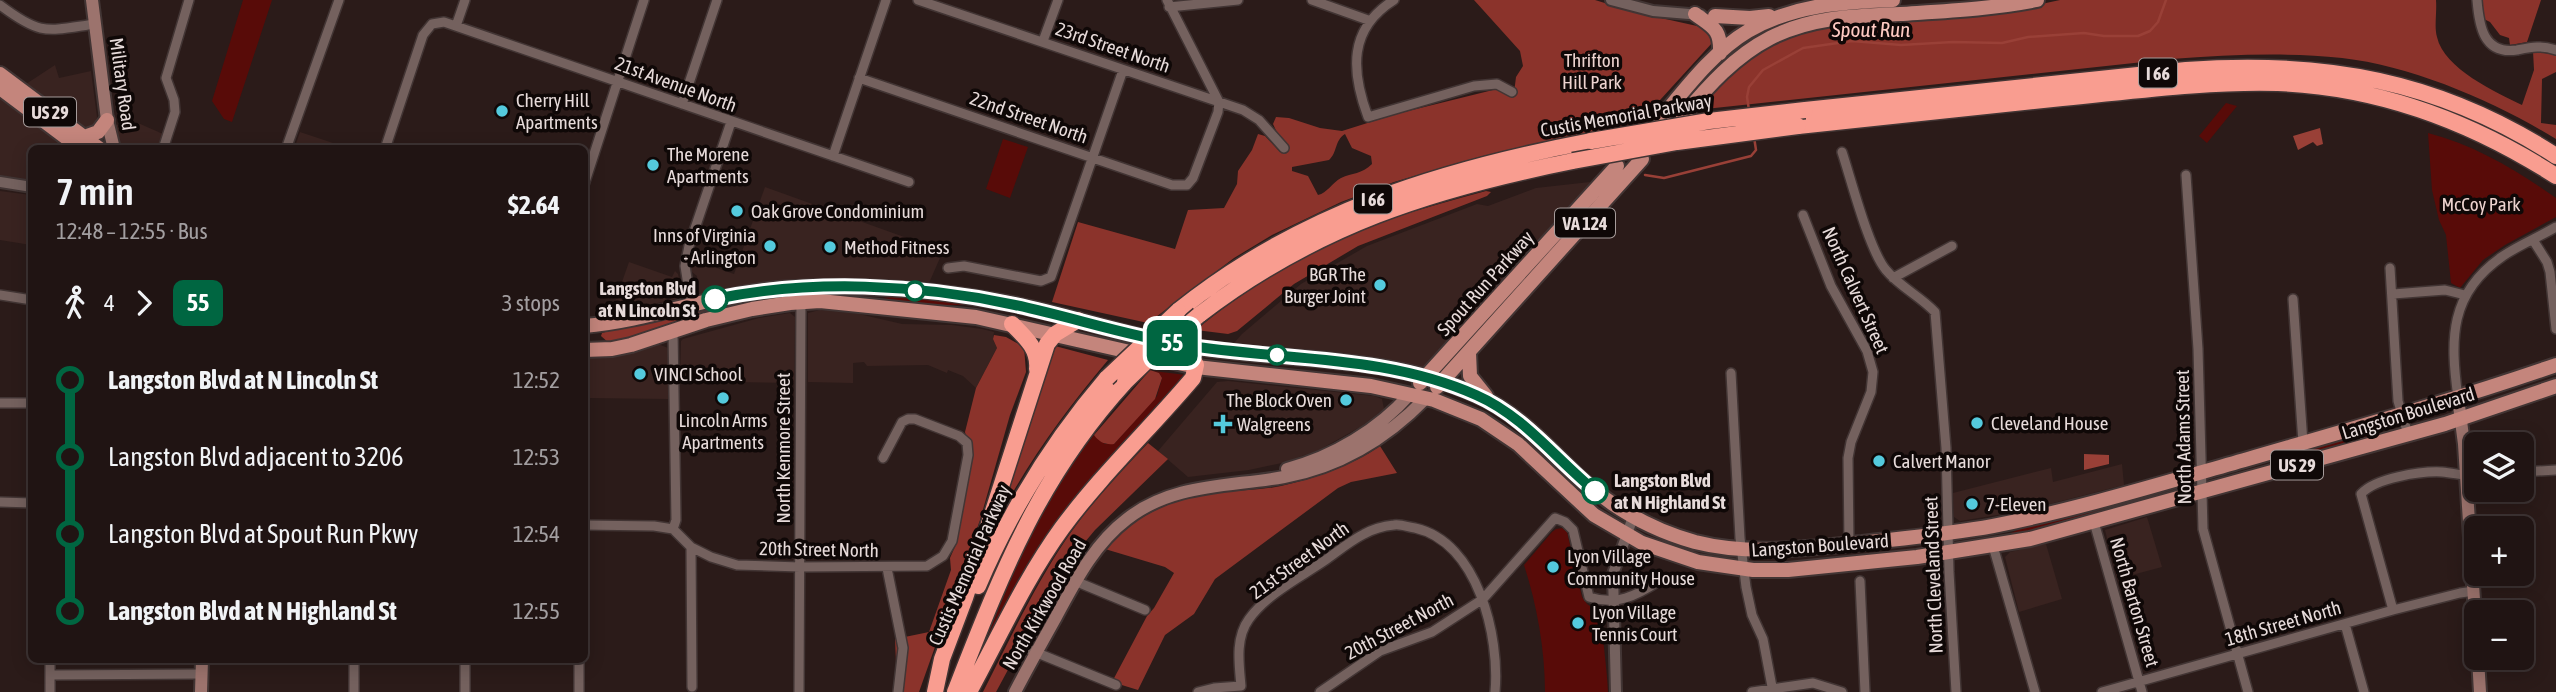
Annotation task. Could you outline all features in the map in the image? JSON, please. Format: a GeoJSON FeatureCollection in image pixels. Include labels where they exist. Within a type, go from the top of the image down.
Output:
{"type":"FeatureCollection","features":[{"type":"Feature","properties":{"kind":"highway","name":"Custis Memorial Parkway"},"geometry":{"type":"LineString","coordinates":[[935,692],[979,584],[1018,503],[1066,427],[1107,378],[1178,311],[1215,282],[1272,246],[1353,207],[1395,191],[1459,172],[1591,141],[1699,122],[2245,66],[2290,67],[2357,76],[2428,93],[2503,125],[2556,156]]}},
{"type":"Feature","properties":{"kind":"highway","name":"Custis Memorial Parkway"},"geometry":{"type":"LineString","coordinates":[[955,692],[1005,566],[1046,486],[1083,431],[1125,382],[1199,315],[1275,262],[1355,223],[1447,191],[1573,161],[1687,140],[2169,87],[2280,83],[2338,89],[2395,101],[2458,122],[2516,151],[2556,176]]}},
{"type":"Feature","properties":{"kind":"highway"},"geometry":{"type":"LineString","coordinates":[[2516,151],[2556,184]]}},
{"type":"Feature","properties":{"kind":"highway"},"geometry":{"type":"LineString","coordinates":[[935,692],[942,659],[965,598],[1048,341],[1078,320]]}},
{"type":"Feature","properties":{"kind":"highway"},"geometry":{"type":"LineString","coordinates":[[1012,324],[1038,359],[1035,379]]}},
{"type":"Feature","properties":{"kind":"highway"},"geometry":{"type":"LineString","coordinates":[[969,692],[1029,579],[1060,531],[1112,468],[1192,380],[1196,367],[1185,345]]}},
{"type":"Feature","properties":{"kind":"main road","name":"Military Road"},"geometry":{"type":"LineString","coordinates":[[92,0],[107,120],[113,145]]}},
{"type":"Feature","properties":{"kind":"main road"},"geometry":{"type":"LineString","coordinates":[[1715,16],[1753,18],[1825,5],[1893,0]]}},
{"type":"Feature","properties":{"kind":"main road"},"geometry":{"type":"LineString","coordinates":[[1745,33],[1764,34],[1815,20],[1973,9],[2037,0]]}},
{"type":"Feature","properties":{"kind":"main road"},"geometry":{"type":"LineString","coordinates":[[1661,118],[1720,53],[1745,33],[1788,13]]}},
{"type":"Feature","properties":{"kind":"main road"},"geometry":{"type":"LineString","coordinates":[[1695,14],[1717,32],[1721,41],[1720,53]]}},
{"type":"Feature","properties":{"kind":"main road"},"geometry":{"type":"LineString","coordinates":[[1712,82],[1761,43],[1815,20]]}},
{"type":"Feature","properties":{"kind":"main road"},"geometry":{"type":"LineString","coordinates":[[1683,116],[1742,47],[1745,33]]}},
{"type":"Feature","properties":{"kind":"main road","name":"US 29"},"geometry":{"type":"LineString","coordinates":[[0,74],[83,143]]}},
{"type":"Feature","properties":{"kind":"main road","name":"US 29"},"geometry":{"type":"LineString","coordinates":[[0,88],[83,143]]}},
{"type":"Feature","properties":{"kind":"main road"},"geometry":{"type":"LineString","coordinates":[[83,143],[101,130],[107,120]]}},
{"type":"Feature","properties":{"kind":"main road","name":"Spout Run Parkway"},"geometry":{"type":"LineString","coordinates":[[1441,382],[1642,159]]}},
{"type":"Feature","properties":{"kind":"main road","name":"Spout Run Parkway"},"geometry":{"type":"LineString","coordinates":[[1410,394],[1617,166]]}},
{"type":"Feature","properties":{"kind":"main road","name":"Langston Boulevard"},"geometry":{"type":"LineString","coordinates":[[588,350],[631,345],[740,311],[801,295],[847,287],[917,291],[998,302],[1185,345],[1348,362],[1425,377],[1495,404],[1531,431],[1601,496],[1633,517],[1685,539],[1741,550],[1779,550],[1948,533],[2052,513],[2402,415],[2556,365]]}},
{"type":"Feature","properties":{"kind":"main road","name":"Langston Boulevard"},"geometry":{"type":"LineString","coordinates":[[588,325],[621,321],[746,293],[801,295],[988,319],[1196,367],[1357,383],[1410,394],[1469,413],[1500,431],[1523,449],[1582,506],[1628,536],[1650,547],[1687,559],[1743,570],[1795,569],[1993,546],[2094,522],[2408,434],[2556,386]]}},
{"type":"Feature","properties":{"kind":"main road"},"geometry":{"type":"LineString","coordinates":[[988,319],[998,302]]}},
{"type":"Feature","properties":{"kind":"main road"},"geometry":{"type":"LineString","coordinates":[[1469,352],[1468,365],[1472,379],[1495,404]]}},
{"type":"Feature","properties":{"kind":"main road","name":"North Kirkwood Road"},"geometry":{"type":"LineString","coordinates":[[1007,692],[1073,580],[1109,534],[1149,504],[1187,491],[1286,477],[1354,454],[1400,423],[1441,382]]}},
{"type":"Feature","properties":{"kind":"main road","name":"North Kirkwood Road"},"geometry":{"type":"LineString","coordinates":[[1073,580],[1081,558],[1107,526],[1148,497],[1193,482],[1270,472],[1316,460],[1369,430],[1390,415],[1410,394]]}},
{"type":"Feature","properties":{"kind":"main road"},"geometry":{"type":"LineString","coordinates":[[2458,398],[2464,440]]}},
{"type":"Feature","properties":{"kind":"main road"},"geometry":{"type":"LineString","coordinates":[[2472,502],[2474,600]]}},
{"type":"Feature","properties":{"kind":"main road","name":"North Kirkwood Road"},"geometry":{"type":"LineString","coordinates":[[1015,692],[1033,651]]}},
{"type":"Feature","properties":{"kind":"main road"},"geometry":{"type":"LineString","coordinates":[[201,692],[202,663]]}},
{"type":"Feature","properties":{"kind":"main road"},"geometry":{"type":"LineString","coordinates":[[2479,670],[2480,692]]}},
{"type":"Feature","properties":{"kind":"street"},"geometry":{"type":"LineString","coordinates":[[164,145],[175,112],[174,100],[166,78],[189,0]]}},
{"type":"Feature","properties":{"kind":"street"},"geometry":{"type":"LineString","coordinates":[[287,145],[339,0]]}},
{"type":"Feature","properties":{"kind":"street"},"geometry":{"type":"LineString","coordinates":[[456,26],[465,0]]}},
{"type":"Feature","properties":{"kind":"street"},"geometry":{"type":"LineString","coordinates":[[588,173],[645,0]]}},
{"type":"Feature","properties":{"kind":"street"},"geometry":{"type":"LineString","coordinates":[[832,156],[886,0]]}},
{"type":"Feature","properties":{"kind":"street","name":"23rd Street North"},"geometry":{"type":"LineString","coordinates":[[918,0],[1243,110],[1259,120],[1284,148]]}},
{"type":"Feature","properties":{"kind":"street"},"geometry":{"type":"LineString","coordinates":[[1043,41],[1058,0]]}},
{"type":"Feature","properties":{"kind":"street"},"geometry":{"type":"LineString","coordinates":[[1219,102],[1168,4],[1238,0]]}},
{"type":"Feature","properties":{"kind":"street"},"geometry":{"type":"LineString","coordinates":[[1312,0],[1368,20]]}},
{"type":"Feature","properties":{"kind":"street"},"geometry":{"type":"LineString","coordinates":[[1394,0],[1368,20],[1359,48],[1356,63],[1360,93],[1368,117],[1474,86],[1497,84],[1512,92]]}},
{"type":"Feature","properties":{"kind":"street"},"geometry":{"type":"LineString","coordinates":[[1611,0],[1653,11],[1715,16],[1745,33]]}},
{"type":"Feature","properties":{"kind":"street"},"geometry":{"type":"LineString","coordinates":[[2477,0],[2479,25],[2483,36],[2493,44],[2505,50],[2536,46],[2556,50]]}},
{"type":"Feature","properties":{"kind":"street"},"geometry":{"type":"LineString","coordinates":[[682,104],[713,1]]}},
{"type":"Feature","properties":{"kind":"street","name":"Military Road"},"geometry":{"type":"LineString","coordinates":[[0,5],[24,23],[39,29],[52,30],[95,24]]}},
{"type":"Feature","properties":{"kind":"street","name":"21st Avenue North"},"geometry":{"type":"LineString","coordinates":[[386,145],[424,35],[432,24],[444,22],[909,182]]}},
{"type":"Feature","properties":{"kind":"street"},"geometry":{"type":"LineString","coordinates":[[948,268],[964,266],[1041,281],[1054,273],[1123,70]]}},
{"type":"Feature","properties":{"kind":"street","name":"22nd Street North"},"geometry":{"type":"LineString","coordinates":[[859,78],[1172,185],[1188,185],[1194,178],[1218,112],[1219,102]]}},
{"type":"Feature","properties":{"kind":"street"},"geometry":{"type":"LineString","coordinates":[[691,304],[685,266],[689,246],[731,122]]}},
{"type":"Feature","properties":{"kind":"street","name":"North Cleveland Street"},"geometry":{"type":"LineString","coordinates":[[1842,152],[1872,243],[1883,266],[1893,278],[1935,312],[1946,448],[1948,553],[1956,692]]}},
{"type":"Feature","properties":{"kind":"street","name":"North Adams Street"},"geometry":{"type":"LineString","coordinates":[[2186,175],[2198,349],[2202,523],[2248,692]]}},
{"type":"Feature","properties":{"kind":"street"},"geometry":{"type":"LineString","coordinates":[[0,182],[28,186]]}},
{"type":"Feature","properties":{"kind":"street","name":"North Calvert Street"},"geometry":{"type":"LineString","coordinates":[[1803,215],[1831,286],[1867,351],[1873,372],[1871,392],[1848,458],[1849,544]]}},
{"type":"Feature","properties":{"kind":"street"},"geometry":{"type":"LineString","coordinates":[[2458,398],[2453,332],[2465,295],[2481,274],[2504,255],[2556,227]]}},
{"type":"Feature","properties":{"kind":"street"},"geometry":{"type":"LineString","coordinates":[[2533,240],[2550,272],[2556,329]]}},
{"type":"Feature","properties":{"kind":"street"},"geometry":{"type":"LineString","coordinates":[[1893,278],[1952,246]]}},
{"type":"Feature","properties":{"kind":"street"},"geometry":{"type":"LineString","coordinates":[[2390,268],[2397,387],[2408,434]]}},
{"type":"Feature","properties":{"kind":"street"},"geometry":{"type":"LineString","coordinates":[[2393,294],[2445,290],[2465,295]]}},
{"type":"Feature","properties":{"kind":"street"},"geometry":{"type":"LineString","coordinates":[[0,295],[28,299]]}},
{"type":"Feature","properties":{"kind":"street","name":"North Kenmore Street"},"geometry":{"type":"LineString","coordinates":[[799,692],[801,295]]}},
{"type":"Feature","properties":{"kind":"street"},"geometry":{"type":"LineString","coordinates":[[2293,299],[2303,443]]}},
{"type":"Feature","properties":{"kind":"street"},"geometry":{"type":"LineString","coordinates":[[588,524],[673,529],[676,520],[673,331]]}},
{"type":"Feature","properties":{"kind":"street"},"geometry":{"type":"LineString","coordinates":[[1731,373],[1743,570],[1747,598],[1763,639],[1773,690]]}},
{"type":"Feature","properties":{"kind":"street"},"geometry":{"type":"LineString","coordinates":[[0,403],[28,403]]}},
{"type":"Feature","properties":{"kind":"street","name":"20th Street North"},"geometry":{"type":"LineString","coordinates":[[673,529],[691,547],[737,565],[800,568],[928,566],[943,556],[952,541],[968,455],[967,443],[959,436],[915,419],[908,419],[902,422],[883,458]]}},
{"type":"Feature","properties":{"kind":"street"},"geometry":{"type":"LineString","coordinates":[[2534,471],[2556,470]]}},
{"type":"Feature","properties":{"kind":"street"},"geometry":{"type":"LineString","coordinates":[[2393,610],[2361,494],[2367,487],[2412,474],[2443,472],[2464,475]]}},
{"type":"Feature","properties":{"kind":"street"},"geometry":{"type":"LineString","coordinates":[[0,502],[28,503]]}},
{"type":"Feature","properties":{"kind":"street"},"geometry":{"type":"LineString","coordinates":[[1616,692],[1614,565],[1628,536],[1633,517]]}},
{"type":"Feature","properties":{"kind":"street","name":"20th Street North"},"geometry":{"type":"LineString","coordinates":[[1320,692],[1380,651],[1432,632],[1483,599],[1555,518],[1565,522],[1573,530],[1589,597],[1613,601]]}},
{"type":"Feature","properties":{"kind":"street","name":"North Barton Street"},"geometry":{"type":"LineString","coordinates":[[2094,522],[2142,692]]}},
{"type":"Feature","properties":{"kind":"street","name":"21st Street North"},"geometry":{"type":"LineString","coordinates":[[1244,689],[1238,659],[1240,639],[1248,620],[1272,596],[1364,534],[1396,524],[1424,530],[1443,540],[1464,562],[1483,599]]}},
{"type":"Feature","properties":{"kind":"street"},"geometry":{"type":"LineString","coordinates":[[1993,546],[2035,692]]}},
{"type":"Feature","properties":{"kind":"street"},"geometry":{"type":"LineString","coordinates":[[691,547],[692,687]]}},
{"type":"Feature","properties":{"kind":"street"},"geometry":{"type":"LineString","coordinates":[[887,568],[903,649],[898,692]]}},
{"type":"Feature","properties":{"kind":"street"},"geometry":{"type":"LineString","coordinates":[[1073,580],[1144,610]]}},
{"type":"Feature","properties":{"kind":"street"},"geometry":{"type":"LineString","coordinates":[[1860,581],[1865,692]]}},
{"type":"Feature","properties":{"kind":"street"},"geometry":{"type":"LineString","coordinates":[[1613,601],[1642,593],[1659,582]]}},
{"type":"Feature","properties":{"kind":"street","name":"18th Street North"},"geometry":{"type":"LineString","coordinates":[[2102,692],[2393,610],[2474,592]]}},
{"type":"Feature","properties":{"kind":"street"},"geometry":{"type":"LineString","coordinates":[[1483,599],[1494,647],[1495,692]]}},
{"type":"Feature","properties":{"kind":"street"},"geometry":{"type":"LineString","coordinates":[[2345,624],[2364,692]]}},
{"type":"Feature","properties":{"kind":"street"},"geometry":{"type":"LineString","coordinates":[[1033,651],[1116,685]]}},
{"type":"Feature","properties":{"kind":"street"},"geometry":{"type":"LineString","coordinates":[[50,663],[50,692]]}},
{"type":"Feature","properties":{"kind":"street"},"geometry":{"type":"LineString","coordinates":[[354,663],[354,692]]}},
{"type":"Feature","properties":{"kind":"street"},"geometry":{"type":"LineString","coordinates":[[465,663],[465,692]]}},
{"type":"Feature","properties":{"kind":"street"},"geometry":{"type":"LineString","coordinates":[[579,663],[579,692]]}},
{"type":"Feature","properties":{"kind":"street"},"geometry":{"type":"LineString","coordinates":[[50,675],[201,674]]}},
{"type":"Feature","properties":{"kind":"street"},"geometry":{"type":"LineString","coordinates":[[1752,692],[1813,683],[1842,692]]}},
{"type":"Feature","properties":{"kind":"street"},"geometry":{"type":"LineString","coordinates":[[1198,692],[1244,689]]}},
{"type":"Feature","properties":{"kind":"shaded area"},"geometry":{"type":"Polygon","coordinates":[[[55,65],[59,78],[91,71],[97,117],[95,128],[85,130],[26,84],[55,65]]]}},
{"type":"Feature","properties":{"kind":"shaded area"},"geometry":{"type":"Polygon","coordinates":[[[0,99],[63,145],[28,145],[28,180],[0,175],[0,99]]]}},
{"type":"Feature","properties":{"kind":"shaded area"},"geometry":{"type":"Polygon","coordinates":[[[138,123],[163,134],[159,145],[121,145],[115,125],[138,123]]]}},
{"type":"Feature","properties":{"kind":"shaded area"},"geometry":{"type":"Polygon","coordinates":[[[2320,128],[2323,144],[2317,146],[2313,142],[2298,150],[2293,136],[2320,128]]]}},
{"type":"Feature","properties":{"kind":"shaded area"},"geometry":{"type":"Polygon","coordinates":[[[300,132],[336,144],[336,145],[295,145],[300,132]]]}},
{"type":"Feature","properties":{"kind":"shaded area"},"geometry":{"type":"Polygon","coordinates":[[[1590,182],[1587,189],[1425,368],[1346,353],[1234,343],[1301,284],[1367,246],[1477,204],[1488,206],[1536,188],[1590,182]]]}},
{"type":"Feature","properties":{"kind":"shaded area"},"geometry":{"type":"Polygon","coordinates":[[[765,187],[943,251],[929,283],[800,282],[699,295],[697,276],[687,268],[691,259],[734,274],[765,187]]]}},
{"type":"Feature","properties":{"kind":"shaded area"},"geometry":{"type":"Polygon","coordinates":[[[0,191],[28,195],[28,245],[0,240],[0,191]]]}},
{"type":"Feature","properties":{"kind":"shaded area"},"geometry":{"type":"Polygon","coordinates":[[[629,262],[672,277],[675,271],[682,292],[681,298],[611,313],[629,262]]]}},
{"type":"Feature","properties":{"kind":"shaded area"},"geometry":{"type":"Polygon","coordinates":[[[820,310],[859,314],[902,324],[952,325],[982,329],[994,332],[993,339],[997,348],[976,388],[963,376],[928,365],[867,366],[864,362],[853,363],[853,383],[808,382],[808,313],[820,310]]]}},
{"type":"Feature","properties":{"kind":"shaded area"},"geometry":{"type":"Polygon","coordinates":[[[790,313],[795,317],[794,383],[680,381],[683,339],[759,318],[790,313]]]}},
{"type":"Feature","properties":{"kind":"shaded area"},"geometry":{"type":"Polygon","coordinates":[[[658,344],[668,348],[669,399],[588,398],[588,358],[612,356],[658,344]]]}},
{"type":"Feature","properties":{"kind":"shaded area"},"geometry":{"type":"Polygon","coordinates":[[[1217,382],[1374,396],[1382,399],[1384,409],[1362,426],[1319,450],[1282,463],[1188,477],[1158,451],[1217,382]]]}},
{"type":"Feature","properties":{"kind":"shaded area"},"geometry":{"type":"Polygon","coordinates":[[[2084,454],[2109,455],[2109,464],[2084,470],[2084,454]]]}},
{"type":"Feature","properties":{"kind":"shaded area"},"geometry":{"type":"Polygon","coordinates":[[[2122,464],[2124,485],[2022,511],[1960,521],[1954,517],[1953,493],[2051,468],[2053,482],[2122,464]]]}},
{"type":"Feature","properties":{"kind":"shaded area"},"geometry":{"type":"Polygon","coordinates":[[[2147,517],[2162,567],[2117,579],[2105,530],[2147,517]]]}},
{"type":"Feature","properties":{"kind":"shaded area"},"geometry":{"type":"Polygon","coordinates":[[[2046,544],[2062,599],[2019,612],[2005,557],[2010,552],[2046,544]]]}},
{"type":"Feature","properties":{"kind":"green space"},"geometry":{"type":"Polygon","coordinates":[[[243,0],[272,0],[232,122],[224,119],[212,101],[243,0]]]}},
{"type":"Feature","properties":{"kind":"green space","name":"Thrifton Hill Park"},"geometry":{"type":"Polygon","coordinates":[[[1474,0],[1595,0],[1697,26],[1705,29],[1713,38],[1712,43],[1640,122],[1483,156],[1394,182],[1341,202],[1272,235],[1234,258],[1148,323],[1052,302],[1078,222],[1175,249],[1188,210],[1224,208],[1237,184],[1238,171],[1252,150],[1258,134],[1265,136],[1280,152],[1290,148],[1279,137],[1273,124],[1276,117],[1342,131],[1396,114],[1497,89],[1514,93],[1516,77],[1523,66],[1520,51],[1474,0]],[[1345,134],[1329,160],[1292,167],[1292,171],[1308,176],[1318,195],[1321,194],[1341,178],[1361,172],[1372,164],[1371,156],[1352,148],[1345,134]]]}},
{"type":"Feature","properties":{"kind":"green space"},"geometry":{"type":"Polygon","coordinates":[[[2060,0],[2436,0],[2437,37],[2450,59],[2472,78],[2522,105],[2534,70],[2533,51],[2556,55],[2556,72],[2542,79],[2541,123],[2556,125],[2556,139],[2481,99],[2425,77],[2369,62],[2299,55],[2171,59],[1696,110],[1750,55],[1778,37],[1812,26],[2004,12],[2060,0]]]}},
{"type":"Feature","properties":{"kind":"green space"},"geometry":{"type":"Polygon","coordinates":[[[2482,0],[2541,0],[2527,42],[2510,45],[2509,38],[2500,35],[2490,22],[2484,19],[2482,0]]]}},
{"type":"Feature","properties":{"kind":"green space"},"geometry":{"type":"Polygon","coordinates":[[[2226,103],[2237,106],[2207,143],[2199,136],[2226,103]]]}},
{"type":"Feature","properties":{"kind":"green space","name":"McCoy Park"},"geometry":{"type":"Polygon","coordinates":[[[2428,133],[2462,144],[2495,160],[2556,198],[2556,217],[2483,260],[2460,288],[2451,283],[2446,235],[2439,220],[2432,190],[2428,133]]]}},
{"type":"Feature","properties":{"kind":"green space"},"geometry":{"type":"Polygon","coordinates":[[[1003,139],[1028,147],[1010,198],[986,189],[1003,139]]]}},
{"type":"Feature","properties":{"kind":"green space"},"geometry":{"type":"Polygon","coordinates":[[[1486,191],[1491,192],[1487,196],[1358,246],[1294,284],[1237,331],[1228,334],[1196,330],[1263,281],[1336,241],[1387,220],[1486,191]]]}},
{"type":"Feature","properties":{"kind":"green space"},"geometry":{"type":"Polygon","coordinates":[[[900,296],[940,299],[970,305],[931,305],[883,298],[900,296]]]}},
{"type":"Feature","properties":{"kind":"green space"},"geometry":{"type":"Polygon","coordinates":[[[742,301],[743,305],[610,344],[601,336],[602,333],[647,320],[742,301]]]}},
{"type":"Feature","properties":{"kind":"green space"},"geometry":{"type":"Polygon","coordinates":[[[994,335],[1006,337],[1024,347],[1026,372],[1010,415],[980,520],[919,692],[902,692],[907,661],[896,662],[895,639],[929,632],[951,570],[950,558],[957,542],[963,504],[968,445],[965,432],[976,388],[997,348],[994,335]]]}},
{"type":"Feature","properties":{"kind":"green space"},"geometry":{"type":"Polygon","coordinates":[[[1055,346],[1108,360],[1049,436],[1022,476],[999,518],[1051,349],[1055,346]]]}},
{"type":"Feature","properties":{"kind":"green space"},"geometry":{"type":"Polygon","coordinates":[[[1150,370],[1159,373],[1162,378],[1155,399],[1114,444],[1100,441],[1094,435],[1150,370]]]}},
{"type":"Feature","properties":{"kind":"green space"},"geometry":{"type":"Polygon","coordinates":[[[1153,371],[1186,375],[1131,435],[1099,476],[987,649],[983,648],[1031,537],[1060,485],[1094,435],[1105,444],[1114,444],[1157,396],[1162,378],[1159,373],[1153,371]]]}},
{"type":"Feature","properties":{"kind":"green space"},"geometry":{"type":"Polygon","coordinates":[[[2379,429],[2381,432],[2361,441],[2281,463],[2280,460],[2298,452],[2379,429]]]}},
{"type":"Feature","properties":{"kind":"green space"},"geometry":{"type":"Polygon","coordinates":[[[1148,443],[1168,459],[1080,548],[1067,574],[1044,603],[996,692],[983,692],[1053,559],[1094,502],[1148,443]]]}},
{"type":"Feature","properties":{"kind":"green space"},"geometry":{"type":"Polygon","coordinates":[[[1380,446],[1397,473],[1351,482],[1338,488],[1215,579],[1194,614],[1165,635],[1138,690],[1112,682],[1147,616],[1174,573],[1165,567],[1105,549],[1117,537],[1144,517],[1173,503],[1205,494],[1294,483],[1345,465],[1380,446]]]}},
{"type":"Feature","properties":{"kind":"green space"},"geometry":{"type":"Polygon","coordinates":[[[2104,507],[2075,521],[2011,536],[2011,533],[2026,526],[2104,507]]]}},
{"type":"Feature","properties":{"kind":"green space"},"geometry":{"type":"Polygon","coordinates":[[[1562,528],[1567,532],[1582,597],[1602,614],[1608,692],[1545,692],[1539,628],[1524,565],[1552,532],[1562,528]]]}},
{"type":"Feature","properties":{"kind":"waterway","name":"Spout Run"},"geometry":{"type":"LineString","coordinates":[[1749,110],[1749,87],[1763,70],[1803,48],[1852,41],[1901,45],[2002,43],[2028,37],[2084,33],[2138,36],[2150,31],[2158,22],[2166,0]]}},
{"type":"Feature","properties":{"kind":"waterway","name":"Spout Run"},"geometry":{"type":"LineString","coordinates":[[1645,175],[1664,178],[1751,156],[1756,150],[1754,137]]}},
{"type":"Feature","properties":{"kind":"bus line","name":"55"},"geometry":{"type":"LineString","coordinates":[[715,299],[746,293],[820,287],[942,293],[1014,305],[1183,345],[1391,369],[1465,390],[1503,409],[1521,422],[1595,491]]}},
{"type":"Feature","properties":{"kind":"place","name":"Cherry Hill Apartments"},"geometry":{"type":"Point","coordinates":[502,111]}},
{"type":"Feature","properties":{"kind":"place","name":"The Morene Apartments"},"geometry":{"type":"Point","coordinates":[653,165]}},
{"type":"Feature","properties":{"kind":"place","name":"Oak Grove Condominium"},"geometry":{"type":"Point","coordinates":[737,211]}},
{"type":"Feature","properties":{"kind":"place","name":"Inns of Virginia - Arlington"},"geometry":{"type":"Point","coordinates":[770,246]}},
{"type":"Feature","properties":{"kind":"place","name":"Method Fitness"},"geometry":{"type":"Point","coordinates":[830,247]}},
{"type":"Feature","properties":{"kind":"place","name":"BGR The Burger Joint"},"geometry":{"type":"Point","coordinates":[1380,285]}},
{"type":"Feature","properties":{"kind":"place","name":"Langston Blvd at N Lincoln St"},"geometry":{"type":"Point","coordinates":[715,299]}},
{"type":"Feature","properties":{"kind":"place","name":"VINCI School"},"geometry":{"type":"Point","coordinates":[640,374]}},
{"type":"Feature","properties":{"kind":"place","name":"Lincoln Arms Apartments"},"geometry":{"type":"Point","coordinates":[723,398]}},
{"type":"Feature","properties":{"kind":"place","name":"The Block Oven"},"geometry":{"type":"Point","coordinates":[1346,400]}},
{"type":"Feature","properties":{"kind":"place","name":"Cleveland House"},"geometry":{"type":"Point","coordinates":[1977,423]}},
{"type":"Feature","properties":{"kind":"place","name":"Walgreens"},"geometry":{"type":"Point","coordinates":[1223,424]}},
{"type":"Feature","properties":{"kind":"place","name":"Calvert Manor"},"geometry":{"type":"Point","coordinates":[1879,461]}},
{"type":"Feature","properties":{"kind":"place","name":"Langston Blvd at N Highland St"},"geometry":{"type":"Point","coordinates":[1595,491]}},
{"type":"Feature","properties":{"kind":"place","name":"7-Eleven"},"geometry":{"type":"Point","coordinates":[1972,504]}},
{"type":"Feature","properties":{"kind":"place","name":"Lyon Village Community House"},"geometry":{"type":"Point","coordinates":[1553,567]}},
{"type":"Feature","properties":{"kind":"place","name":"Lyon Village Tennis Court"},"geometry":{"type":"Point","coordinates":[1578,623]}}]}
